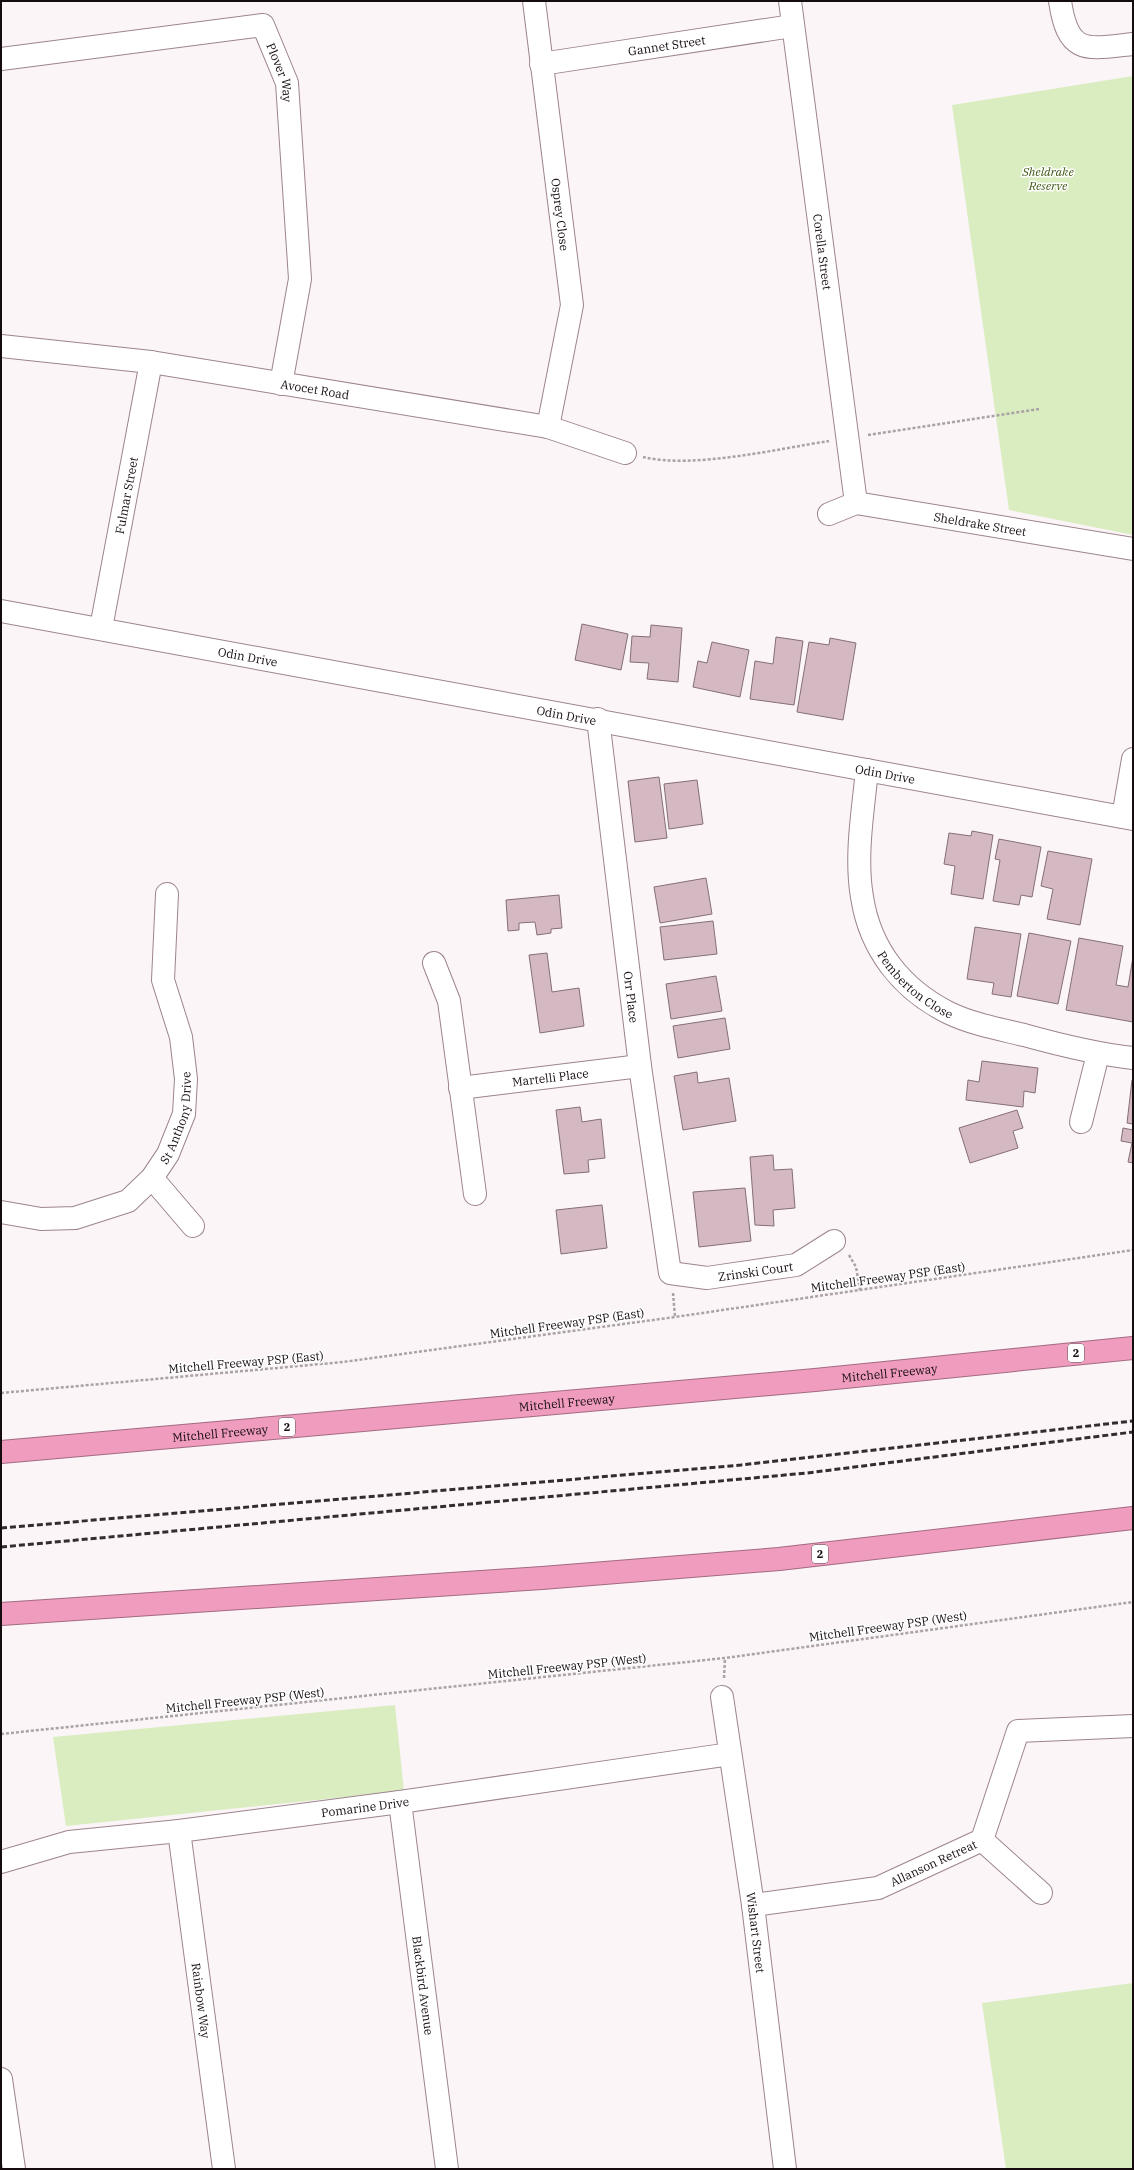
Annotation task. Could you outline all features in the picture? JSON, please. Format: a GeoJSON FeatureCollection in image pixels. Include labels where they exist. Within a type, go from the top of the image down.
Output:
{"type":"FeatureCollection","features":[{"type":"Feature","properties":{"kind":"highway","name":"Mitchell Freeway"},"geometry":{"type":"LineString","coordinates":[[1,1452],[815,1380],[1133,1348]]}},
{"type":"Feature","properties":{"kind":"highway","name":"2"},"geometry":{"type":"LineString","coordinates":[[1,1614],[534,1579],[779,1559],[1133,1518]]}},
{"type":"Feature","properties":{"kind":"street","name":"Osprey Close"},"geometry":{"type":"LineString","coordinates":[[534,1],[572,305],[548,427]]}},
{"type":"Feature","properties":{"kind":"street","name":"Corella Street"},"geometry":{"type":"LineString","coordinates":[[790,1],[792,26],[849,438],[856,504]]}},
{"type":"Feature","properties":{"kind":"street"},"geometry":{"type":"LineString","coordinates":[[1060,1],[1068,31],[1079,44],[1095,48],[1133,44]]}},
{"type":"Feature","properties":{"kind":"street","name":"Plover Way"},"geometry":{"type":"LineString","coordinates":[[1,59],[263,25],[287,83],[300,279],[280,384]]}},
{"type":"Feature","properties":{"kind":"street","name":"Gannet Street"},"geometry":{"type":"LineString","coordinates":[[541,64],[792,26]]}},
{"type":"Feature","properties":{"kind":"street","name":"Avocet Road"},"geometry":{"type":"LineString","coordinates":[[1,346],[151,362],[548,427],[625,453]]}},
{"type":"Feature","properties":{"kind":"street","name":"Fulmar Street"},"geometry":{"type":"LineString","coordinates":[[101,628],[151,362]]}},
{"type":"Feature","properties":{"kind":"street","name":"Sheldrake Street"},"geometry":{"type":"LineString","coordinates":[[829,514],[856,504],[1133,549]]}},
{"type":"Feature","properties":{"kind":"street","name":"Odin Drive"},"geometry":{"type":"LineString","coordinates":[[1,611],[598,719],[1128,818]]}},
{"type":"Feature","properties":{"kind":"street","name":"Orr Place"},"geometry":{"type":"LineString","coordinates":[[598,719],[640,1066],[670,1273]]}},
{"type":"Feature","properties":{"kind":"street"},"geometry":{"type":"LineString","coordinates":[[1128,818],[1133,759]]}},
{"type":"Feature","properties":{"kind":"street","name":"Pemberton Close"},"geometry":{"type":"LineString","coordinates":[[867,770],[860,853],[862,896],[868,925],[886,961],[901,979],[924,998],[949,1013],[977,1023],[1098,1054],[1133,1058]]}},
{"type":"Feature","properties":{"kind":"street","name":"St Anthony Drive"},"geometry":{"type":"LineString","coordinates":[[1,1212],[41,1218],[75,1218],[128,1201],[152,1178],[168,1154],[184,1114],[186,1080],[181,1037],[163,980],[167,894]]}},
{"type":"Feature","properties":{"kind":"street"},"geometry":{"type":"LineString","coordinates":[[434,964],[450,1001],[460,1088],[475,1194]]}},
{"type":"Feature","properties":{"kind":"street"},"geometry":{"type":"LineString","coordinates":[[1081,1122],[1098,1054]]}},
{"type":"Feature","properties":{"kind":"street","name":"Martelli Place"},"geometry":{"type":"LineString","coordinates":[[460,1088],[640,1066]]}},
{"type":"Feature","properties":{"kind":"street"},"geometry":{"type":"LineString","coordinates":[[152,1178],[193,1226]]}},
{"type":"Feature","properties":{"kind":"street","name":"Zrinski Court"},"geometry":{"type":"LineString","coordinates":[[670,1273],[707,1278],[796,1266],[832,1242]]}},
{"type":"Feature","properties":{"kind":"street","name":"Wishart Street"},"geometry":{"type":"LineString","coordinates":[[722,1696],[753,1905],[785,2169]]}},
{"type":"Feature","properties":{"kind":"street","name":"Allanson Retreat"},"geometry":{"type":"LineString","coordinates":[[753,1905],[878,1888],[982,1840],[1018,1731],[1133,1726]]}},
{"type":"Feature","properties":{"kind":"street","name":"Pomarine Drive"},"geometry":{"type":"LineString","coordinates":[[1,1862],[69,1842],[180,1831],[400,1802],[730,1754]]}},
{"type":"Feature","properties":{"kind":"street","name":"Blackbird Avenue"},"geometry":{"type":"LineString","coordinates":[[400,1802],[447,2169]]}},
{"type":"Feature","properties":{"kind":"street","name":"Rainbow Way"},"geometry":{"type":"LineString","coordinates":[[180,1831],[224,2169]]}},
{"type":"Feature","properties":{"kind":"street"},"geometry":{"type":"LineString","coordinates":[[982,1840],[1041,1893]]}},
{"type":"Feature","properties":{"kind":"street"},"geometry":{"type":"LineString","coordinates":[[1,2079],[14,2169]]}},
{"type":"Feature","properties":{"kind":"path"},"geometry":{"type":"LineString","coordinates":[[861,436],[1039,409]]}},
{"type":"Feature","properties":{"kind":"path"},"geometry":{"type":"LineString","coordinates":[[625,453],[653,460],[697,460],[837,440]]}},
{"type":"Feature","properties":{"kind":"path"},"geometry":{"type":"LineString","coordinates":[[832,1242],[852,1259],[856,1267],[860,1290]]}},
{"type":"Feature","properties":{"kind":"path","name":"Mitchell Freeway PSP (East)"},"geometry":{"type":"LineString","coordinates":[[1,1393],[344,1362],[860,1290],[1133,1250]]}},
{"type":"Feature","properties":{"kind":"path","name":"Mitchell Freeway PSP (West)"},"geometry":{"type":"LineString","coordinates":[[1,1734],[725,1658],[1133,1602]]}},
{"type":"Feature","properties":{"kind":"green space","name":"Sheldrake Reserve"},"geometry":{"type":"Polygon","coordinates":[[[1133,76],[1133,535],[1009,510],[952,105],[1133,76]]]}},
{"type":"Feature","properties":{"kind":"green space"},"geometry":{"type":"Polygon","coordinates":[[[395,1705],[404,1791],[66,1826],[53,1737],[395,1705]]]}},
{"type":"Feature","properties":{"kind":"green space"},"geometry":{"type":"Polygon","coordinates":[[[1133,1983],[1133,2169],[1006,2169],[982,2003],[1133,1983]]]}},
{"type":"Feature","properties":{"kind":"building"},"geometry":{"type":"Polygon","coordinates":[[[582,624],[628,634],[621,670],[575,660],[582,624]]]}},
{"type":"Feature","properties":{"kind":"building"},"geometry":{"type":"Polygon","coordinates":[[[651,625],[682,628],[678,682],[647,679],[649,663],[630,662],[632,636],[650,637],[651,625]]]}},
{"type":"Feature","properties":{"kind":"building"},"geometry":{"type":"Polygon","coordinates":[[[776,637],[803,641],[794,705],[750,699],[755,661],[773,664],[776,637]]]}},
{"type":"Feature","properties":{"kind":"building"},"geometry":{"type":"Polygon","coordinates":[[[830,638],[856,643],[843,720],[797,712],[809,642],[829,645],[830,638]]]}},
{"type":"Feature","properties":{"kind":"building"},"geometry":{"type":"Polygon","coordinates":[[[712,642],[749,650],[740,697],[693,687],[698,661],[707,663],[712,642]]]}},
{"type":"Feature","properties":{"kind":"building"},"geometry":{"type":"Polygon","coordinates":[[[659,777],[667,838],[635,842],[628,781],[659,777]]]}},
{"type":"Feature","properties":{"kind":"building"},"geometry":{"type":"Polygon","coordinates":[[[697,780],[703,824],[669,829],[664,784],[697,780]]]}},
{"type":"Feature","properties":{"kind":"building"},"geometry":{"type":"Polygon","coordinates":[[[972,831],[993,835],[983,899],[951,894],[955,866],[944,864],[949,833],[971,836],[972,831]]]}},
{"type":"Feature","properties":{"kind":"building"},"geometry":{"type":"Polygon","coordinates":[[[999,839],[1041,847],[1032,897],[1021,895],[1019,905],[993,901],[1000,860],[995,859],[999,839]]]}},
{"type":"Feature","properties":{"kind":"building"},"geometry":{"type":"Polygon","coordinates":[[[1048,851],[1092,859],[1080,925],[1047,919],[1053,889],[1041,886],[1048,851]]]}},
{"type":"Feature","properties":{"kind":"building"},"geometry":{"type":"Polygon","coordinates":[[[706,878],[712,914],[660,923],[654,887],[706,878]]]}},
{"type":"Feature","properties":{"kind":"building"},"geometry":{"type":"Polygon","coordinates":[[[559,895],[562,928],[551,929],[551,933],[537,935],[535,922],[519,923],[519,930],[508,931],[506,900],[559,895]]]}},
{"type":"Feature","properties":{"kind":"building"},"geometry":{"type":"Polygon","coordinates":[[[713,921],[717,954],[664,960],[660,927],[713,921]]]}},
{"type":"Feature","properties":{"kind":"building"},"geometry":{"type":"Polygon","coordinates":[[[975,927],[1021,934],[1011,997],[992,994],[994,983],[967,979],[975,927]]]}},
{"type":"Feature","properties":{"kind":"building"},"geometry":{"type":"Polygon","coordinates":[[[1029,933],[1071,941],[1058,1004],[1017,996],[1029,933]]]}},
{"type":"Feature","properties":{"kind":"building"},"geometry":{"type":"Polygon","coordinates":[[[1079,938],[1123,946],[1116,985],[1128,987],[1133,957],[1133,1022],[1066,1010],[1079,938]]]}},
{"type":"Feature","properties":{"kind":"building"},"geometry":{"type":"Polygon","coordinates":[[[547,953],[552,992],[579,988],[584,1026],[540,1033],[529,955],[547,953]]]}},
{"type":"Feature","properties":{"kind":"building"},"geometry":{"type":"Polygon","coordinates":[[[716,976],[722,1011],[671,1019],[666,984],[716,976]]]}},
{"type":"Feature","properties":{"kind":"building"},"geometry":{"type":"Polygon","coordinates":[[[725,1018],[730,1049],[678,1058],[673,1026],[725,1018]]]}},
{"type":"Feature","properties":{"kind":"building"},"geometry":{"type":"Polygon","coordinates":[[[982,1061],[1038,1068],[1035,1093],[1024,1091],[1023,1107],[966,1100],[968,1080],[979,1082],[982,1061]]]}},
{"type":"Feature","properties":{"kind":"building"},"geometry":{"type":"Polygon","coordinates":[[[697,1072],[698,1083],[729,1078],[736,1121],[683,1130],[674,1076],[697,1072]]]}},
{"type":"Feature","properties":{"kind":"building"},"geometry":{"type":"Polygon","coordinates":[[[1133,1080],[1133,1124],[1127,1123],[1133,1080]]]}},
{"type":"Feature","properties":{"kind":"building"},"geometry":{"type":"Polygon","coordinates":[[[580,1107],[582,1122],[601,1119],[605,1158],[588,1160],[589,1172],[564,1174],[556,1110],[580,1107]]]}},
{"type":"Feature","properties":{"kind":"building"},"geometry":{"type":"Polygon","coordinates":[[[1017,1110],[1023,1128],[1013,1131],[1018,1148],[970,1163],[959,1128],[1017,1110]]]}},
{"type":"Feature","properties":{"kind":"building"},"geometry":{"type":"Polygon","coordinates":[[[1123,1128],[1133,1130],[1133,1163],[1128,1162],[1132,1143],[1121,1141],[1123,1128]]]}},
{"type":"Feature","properties":{"kind":"building"},"geometry":{"type":"Polygon","coordinates":[[[773,1155],[774,1170],[792,1169],[795,1208],[773,1210],[774,1226],[755,1225],[750,1157],[773,1155]]]}},
{"type":"Feature","properties":{"kind":"building"},"geometry":{"type":"Polygon","coordinates":[[[745,1188],[751,1241],[699,1247],[693,1192],[745,1188]]]}},
{"type":"Feature","properties":{"kind":"building"},"geometry":{"type":"Polygon","coordinates":[[[602,1205],[607,1248],[561,1254],[556,1210],[602,1205]]]}},
{"type":"Feature","properties":{"kind":"railway"},"geometry":{"type":"LineString","coordinates":[[1,1528],[741,1465],[1133,1421]]}},
{"type":"Feature","properties":{"kind":"railway"},"geometry":{"type":"LineString","coordinates":[[1,1547],[807,1473],[1133,1432]]}}]}
